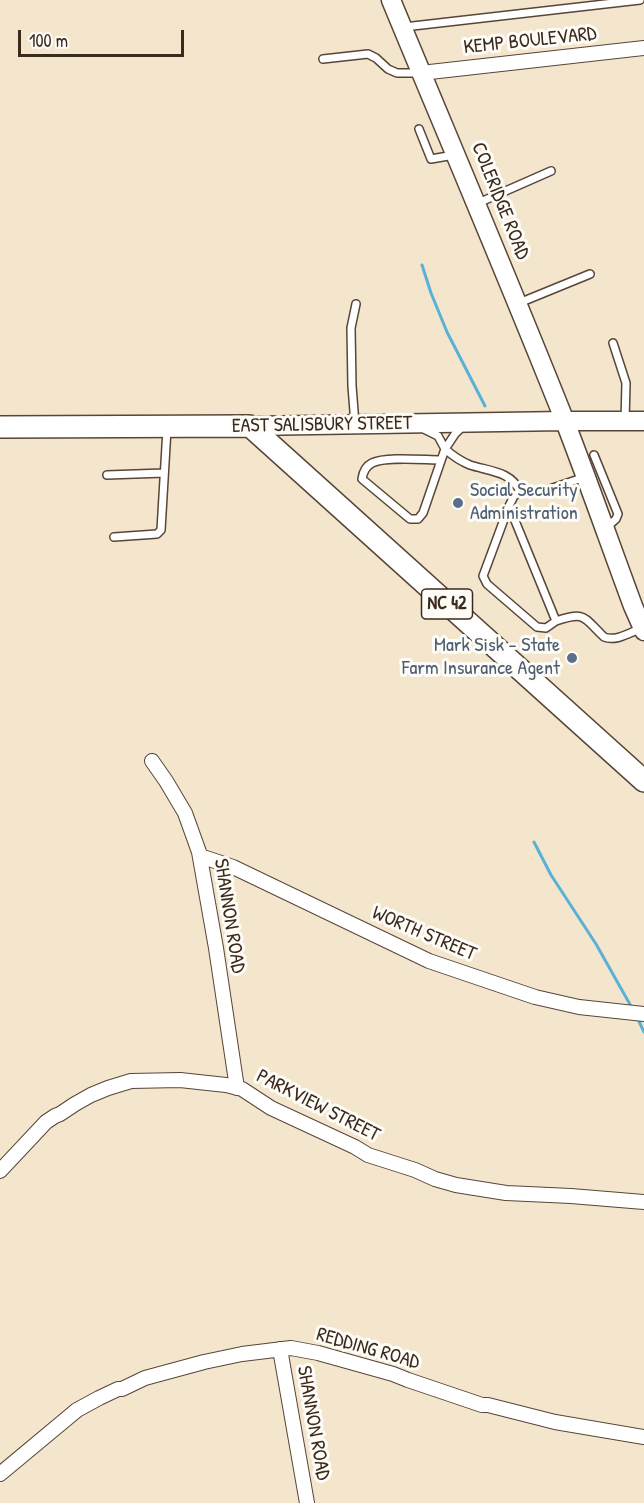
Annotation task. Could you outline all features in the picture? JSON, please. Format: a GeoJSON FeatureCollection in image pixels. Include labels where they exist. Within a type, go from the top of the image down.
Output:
{"type":"FeatureCollection","features":[{"type":"Feature","properties":{"kind":"main road","name":"EAST SALISBURY STREET"},"geometry":{"type":"LineString","coordinates":[[0,427],[249,426]]}},
{"type":"Feature","properties":{"kind":"main road","name":"NC 42"},"geometry":{"type":"LineString","coordinates":[[249,426],[644,781]]}},
{"type":"Feature","properties":{"kind":"street","name":"COLERIDGE ROAD"},"geometry":{"type":"LineString","coordinates":[[391,0],[517,304],[643,627]]}},
{"type":"Feature","properties":{"kind":"street","name":"KEMP BOULEVARD"},"geometry":{"type":"LineString","coordinates":[[421,73],[644,47]]}},
{"type":"Feature","properties":{"kind":"street","name":"EAST SALISBURY STREET"},"geometry":{"type":"LineString","coordinates":[[249,426],[644,421]]}},
{"type":"Feature","properties":{"kind":"street","name":"SHANNON ROAD"},"geometry":{"type":"LineString","coordinates":[[152,761],[185,813],[200,856],[237,1088]]}},
{"type":"Feature","properties":{"kind":"street","name":"WORTH STREET"},"geometry":{"type":"LineString","coordinates":[[200,856],[232,867],[429,962],[535,997],[579,1006],[644,1014]]}},
{"type":"Feature","properties":{"kind":"street","name":"PARKVIEW STREET"},"geometry":{"type":"LineString","coordinates":[[0,1171],[55,1116],[75,1104],[108,1088],[131,1081],[165,1080],[226,1084],[242,1089],[271,1108],[369,1155],[456,1185],[506,1193],[644,1202]]}},
{"type":"Feature","properties":{"kind":"street","name":"REDDING ROAD"},"geometry":{"type":"LineString","coordinates":[[0,1474],[77,1410],[118,1389],[123,1389],[145,1378],[204,1362],[291,1348],[318,1353],[393,1374],[465,1400],[579,1427],[644,1437]]}},
{"type":"Feature","properties":{"kind":"street","name":"SHANNON ROAD"},"geometry":{"type":"LineString","coordinates":[[280,1349],[307,1503]]}},
{"type":"Feature","properties":{"kind":"lane"},"geometry":{"type":"LineString","coordinates":[[402,27],[640,0]]}},
{"type":"Feature","properties":{"kind":"lane"},"geometry":{"type":"LineString","coordinates":[[323,60],[368,54],[396,73],[421,73]]}},
{"type":"Feature","properties":{"kind":"lane"},"geometry":{"type":"LineString","coordinates":[[419,129],[431,159],[456,154]]}},
{"type":"Feature","properties":{"kind":"lane"},"geometry":{"type":"LineString","coordinates":[[476,204],[551,171]]}},
{"type":"Feature","properties":{"kind":"lane"},"geometry":{"type":"LineString","coordinates":[[517,304],[591,274]]}},
{"type":"Feature","properties":{"kind":"lane"},"geometry":{"type":"LineString","coordinates":[[355,424],[351,328],[356,304]]}},
{"type":"Feature","properties":{"kind":"lane"},"geometry":{"type":"LineString","coordinates":[[613,343],[626,383],[625,421]]}},
{"type":"Feature","properties":{"kind":"lane"},"geometry":{"type":"LineString","coordinates":[[441,460],[387,460],[372,463],[365,469],[362,479],[410,519],[418,519],[423,513],[445,449],[467,422]]}},
{"type":"Feature","properties":{"kind":"lane"},"geometry":{"type":"LineString","coordinates":[[411,423],[438,436],[445,449],[455,458],[509,477],[516,483],[520,492]]}},
{"type":"Feature","properties":{"kind":"lane"},"geometry":{"type":"LineString","coordinates":[[114,537],[157,534],[161,530],[167,426]]}},
{"type":"Feature","properties":{"kind":"lane"},"geometry":{"type":"LineString","coordinates":[[594,455],[618,514],[604,530]]}},
{"type":"Feature","properties":{"kind":"lane"},"geometry":{"type":"LineString","coordinates":[[107,475],[164,473]]}},
{"type":"Feature","properties":{"kind":"lane"},"geometry":{"type":"LineString","coordinates":[[585,477],[541,492],[520,492],[514,496],[483,576],[484,580],[537,627],[546,628],[556,621],[573,615],[584,617],[608,639],[643,627]]}},
{"type":"Feature","properties":{"kind":"lane"},"geometry":{"type":"LineString","coordinates":[[509,506],[556,621]]}},
{"type":"Feature","properties":{"kind":"waterway"},"geometry":{"type":"LineString","coordinates":[[422,265],[447,332],[485,406]]}},
{"type":"Feature","properties":{"kind":"waterway"},"geometry":{"type":"LineString","coordinates":[[534,842],[551,875],[596,944],[632,1008]]}},
{"type":"Feature","properties":{"kind":"waterway"},"geometry":{"type":"LineString","coordinates":[[637,1017],[644,1032]]}},
{"type":"Feature","properties":{"kind":"place","name":"Social Security Administration"},"geometry":{"type":"Point","coordinates":[458,503]}},
{"type":"Feature","properties":{"kind":"place","name":"Mark Sisk - State Farm Insurance Agent"},"geometry":{"type":"Point","coordinates":[572,658]}}]}
